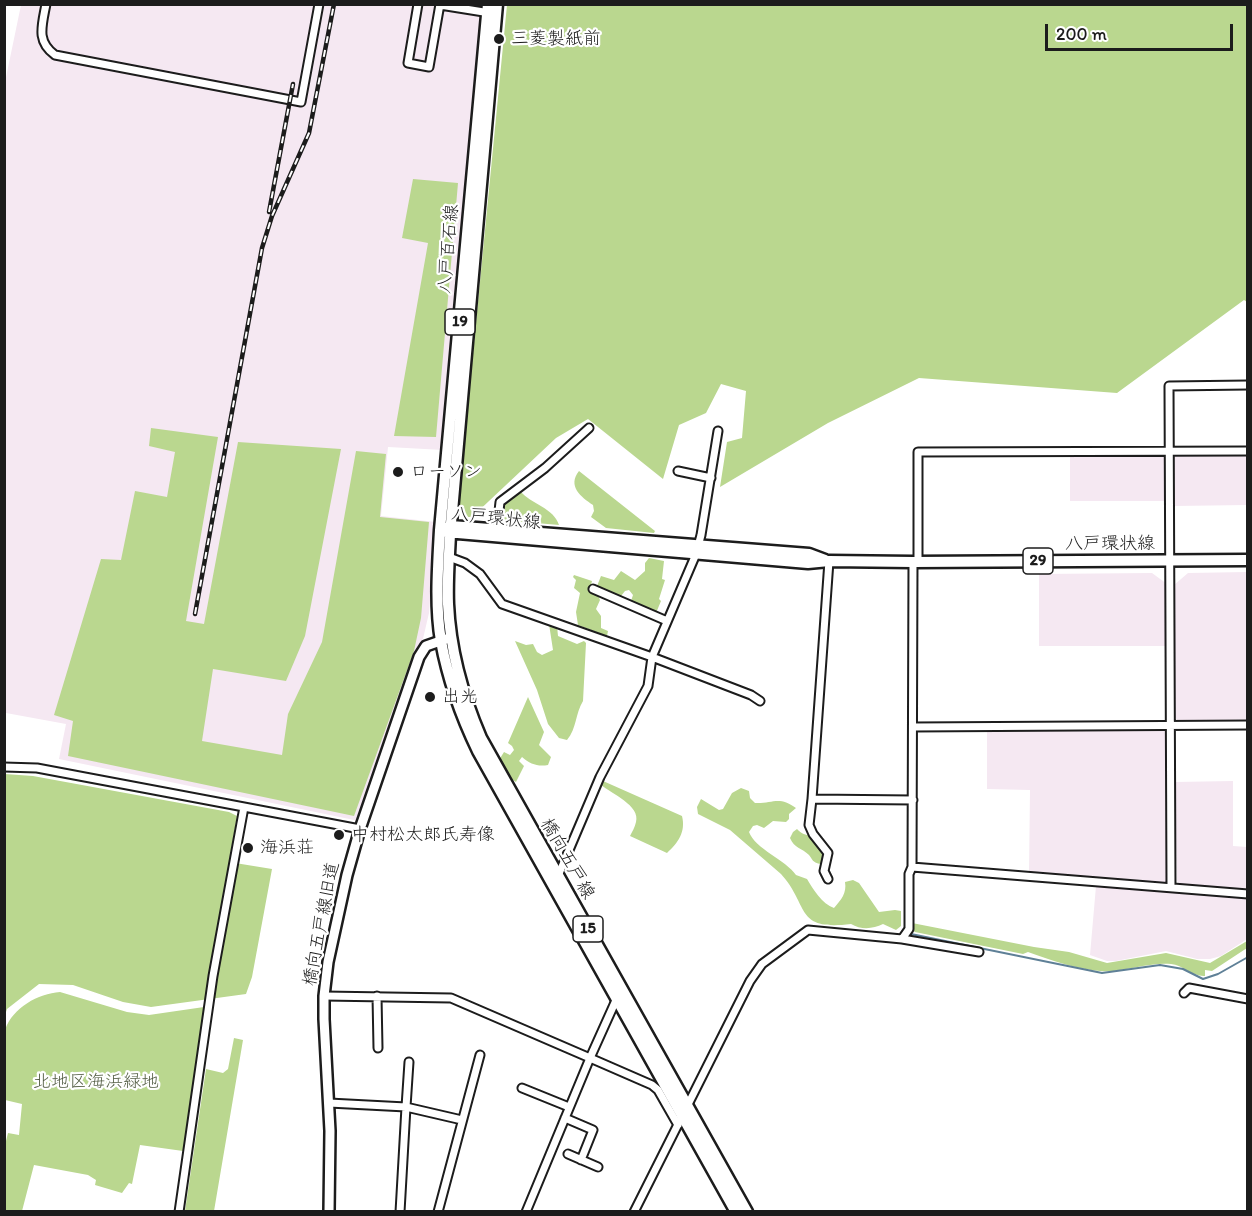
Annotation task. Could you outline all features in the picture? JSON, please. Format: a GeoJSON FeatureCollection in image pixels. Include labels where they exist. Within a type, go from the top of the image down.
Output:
{"type":"FeatureCollection","features":[{"type":"Feature","properties":{"kind":"main road","name":"八戸百石線"},"geometry":{"type":"LineString","coordinates":[[446,640],[438,589],[447,530],[492,9]]}},
{"type":"Feature","properties":{"kind":"main road","name":"八戸百石線"},"geometry":{"type":"LineString","coordinates":[[446,640],[449,557],[447,530]]}},
{"type":"Feature","properties":{"kind":"main road","name":"八戸環状線"},"geometry":{"type":"LineString","coordinates":[[447,530],[497,530],[697,550]]}},
{"type":"Feature","properties":{"kind":"main road","name":"八戸環状線"},"geometry":{"type":"LineString","coordinates":[[447,530],[697,550],[809,554],[829,561],[1248,560]]}},
{"type":"Feature","properties":{"kind":"main road","name":"橋向五戸線"},"geometry":{"type":"LineString","coordinates":[[446,640],[455,697],[470,734],[492,777],[556,880],[619,994],[679,1112],[736,1212]]}},
{"type":"Feature","properties":{"kind":"main road","name":"橋向五戸線"},"geometry":{"type":"LineString","coordinates":[[679,1112],[747,1212]]}},
{"type":"Feature","properties":{"kind":"street"},"geometry":{"type":"LineString","coordinates":[[46,4],[41,35],[46,49],[55,56],[301,102],[320,4]]}},
{"type":"Feature","properties":{"kind":"street"},"geometry":{"type":"LineString","coordinates":[[418,4],[408,63],[429,68],[440,5],[492,9]]}},
{"type":"Feature","properties":{"kind":"street"},"geometry":{"type":"LineString","coordinates":[[1171,887],[1169,386],[1248,386]]}},
{"type":"Feature","properties":{"kind":"street"},"geometry":{"type":"LineString","coordinates":[[497,530],[500,502],[545,468],[589,428]]}},
{"type":"Feature","properties":{"kind":"street"},"geometry":{"type":"LineString","coordinates":[[556,880],[600,777],[648,686],[652,657],[697,550],[718,430]]}},
{"type":"Feature","properties":{"kind":"street"},"geometry":{"type":"LineString","coordinates":[[902,939],[909,929],[909,874],[912,867],[918,452],[1248,451]]}},
{"type":"Feature","properties":{"kind":"street"},"geometry":{"type":"LineString","coordinates":[[678,471],[711,478]]}},
{"type":"Feature","properties":{"kind":"street"},"geometry":{"type":"LineString","coordinates":[[449,557],[465,563],[480,574],[502,604],[652,657],[760,700]]}},
{"type":"Feature","properties":{"kind":"street"},"geometry":{"type":"LineString","coordinates":[[828,879],[824,871],[828,853],[809,825],[829,561]]}},
{"type":"Feature","properties":{"kind":"street"},"geometry":{"type":"LineString","coordinates":[[593,589],[667,621]]}},
{"type":"Feature","properties":{"kind":"street","name":"橋向五戸線旧道"},"geometry":{"type":"LineString","coordinates":[[329,1212],[329,1103],[324,996],[332,940],[360,829],[422,651],[432,643],[446,640]]}},
{"type":"Feature","properties":{"kind":"street"},"geometry":{"type":"LineString","coordinates":[[914,727],[1248,725]]}},
{"type":"Feature","properties":{"kind":"street"},"geometry":{"type":"LineString","coordinates":[[4,767],[37,768],[360,829]]}},
{"type":"Feature","properties":{"kind":"street"},"geometry":{"type":"LineString","coordinates":[[812,799],[912,800]]}},
{"type":"Feature","properties":{"kind":"street"},"geometry":{"type":"LineString","coordinates":[[179,1212],[213,976],[244,807]]}},
{"type":"Feature","properties":{"kind":"street"},"geometry":{"type":"LineString","coordinates":[[912,867],[1248,894]]}},
{"type":"Feature","properties":{"kind":"street"},"geometry":{"type":"LineString","coordinates":[[634,1212],[679,1112],[750,981],[762,964],[789,943],[808,930],[902,939],[979,952]]}},
{"type":"Feature","properties":{"kind":"street"},"geometry":{"type":"LineString","coordinates":[[1184,993],[1189,988],[1248,999]]}},
{"type":"Feature","properties":{"kind":"street"},"geometry":{"type":"LineString","coordinates":[[526,1212],[619,994]]}},
{"type":"Feature","properties":{"kind":"street"},"geometry":{"type":"LineString","coordinates":[[324,996],[451,998],[652,1085],[679,1112]]}},
{"type":"Feature","properties":{"kind":"street"},"geometry":{"type":"LineString","coordinates":[[377,996],[378,1048]]}},
{"type":"Feature","properties":{"kind":"street"},"geometry":{"type":"LineString","coordinates":[[438,1212],[480,1055]]}},
{"type":"Feature","properties":{"kind":"street"},"geometry":{"type":"LineString","coordinates":[[400,1212],[409,1062]]}},
{"type":"Feature","properties":{"kind":"street"},"geometry":{"type":"LineString","coordinates":[[522,1088],[569,1107]]}},
{"type":"Feature","properties":{"kind":"street"},"geometry":{"type":"LineString","coordinates":[[329,1103],[406,1107],[462,1120]]}},
{"type":"Feature","properties":{"kind":"street"},"geometry":{"type":"LineString","coordinates":[[565,1118],[594,1130],[581,1160]]}},
{"type":"Feature","properties":{"kind":"street"},"geometry":{"type":"LineString","coordinates":[[568,1154],[598,1167]]}},
{"type":"Feature","properties":{"kind":"shaded area"},"geometry":{"type":"Polygon","coordinates":[[[21,5],[482,5],[443,450],[388,447],[381,516],[436,522],[429,613],[422,643],[359,821],[59,759],[66,724],[6,713],[5,716],[4,87],[21,5]]]}},
{"type":"Feature","properties":{"kind":"shaded area"},"geometry":{"type":"Polygon","coordinates":[[[1070,455],[1247,455],[1247,505],[1174,506],[1173,501],[1070,501],[1070,455]]]}},
{"type":"Feature","properties":{"kind":"shaded area"},"geometry":{"type":"Polygon","coordinates":[[[1247,572],[1247,721],[1178,721],[1175,717],[1174,585],[1188,573],[1247,572]]]}},
{"type":"Feature","properties":{"kind":"shaded area"},"geometry":{"type":"Polygon","coordinates":[[[1152,573],[1167,584],[1167,646],[1039,646],[1039,574],[1152,573]]]}},
{"type":"Feature","properties":{"kind":"shaded area"},"geometry":{"type":"Polygon","coordinates":[[[1164,730],[1168,735],[1168,879],[1166,883],[1029,873],[1030,790],[987,789],[987,731],[1164,730]]]}},
{"type":"Feature","properties":{"kind":"shaded area"},"geometry":{"type":"Polygon","coordinates":[[[1233,781],[1233,846],[1247,847],[1247,889],[1180,884],[1177,881],[1175,782],[1233,781]]]}},
{"type":"Feature","properties":{"kind":"shaded area"},"geometry":{"type":"Polygon","coordinates":[[[1096,886],[1247,897],[1247,939],[1221,956],[1210,959],[1197,959],[1166,951],[1107,961],[1090,955],[1096,886]]]}},
{"type":"Feature","properties":{"kind":"green space"},"geometry":{"type":"Polygon","coordinates":[[[507,5],[1247,5],[1247,302],[1244,300],[1117,393],[919,378],[828,423],[720,487],[727,442],[742,438],[746,391],[721,384],[706,413],[679,425],[663,479],[588,419],[556,438],[472,517],[464,517],[458,507],[507,5]]]}},
{"type":"Feature","properties":{"kind":"green space"},"geometry":{"type":"Polygon","coordinates":[[[413,179],[458,183],[436,437],[394,436],[428,243],[402,238],[413,179]]]}},
{"type":"Feature","properties":{"kind":"green space"},"geometry":{"type":"Polygon","coordinates":[[[151,428],[218,437],[186,621],[204,624],[238,442],[341,449],[305,636],[286,681],[213,669],[202,741],[282,755],[288,714],[322,642],[356,451],[386,454],[380,517],[429,522],[421,618],[414,651],[354,816],[68,756],[73,721],[54,715],[101,559],[121,560],[135,491],[167,497],[175,452],[149,446],[151,428]]]}},
{"type":"Feature","properties":{"kind":"green space"},"geometry":{"type":"Polygon","coordinates":[[[579,471],[655,531],[654,533],[606,528],[591,517],[594,511],[593,505],[580,495],[575,486],[574,482],[579,471]]]}},
{"type":"Feature","properties":{"kind":"green space"},"geometry":{"type":"Polygon","coordinates":[[[520,491],[552,514],[559,525],[502,520],[502,503],[520,491]]]}},
{"type":"Feature","properties":{"kind":"green space"},"geometry":{"type":"Polygon","coordinates":[[[649,558],[664,561],[662,579],[665,580],[656,613],[631,601],[633,595],[629,590],[621,596],[597,586],[601,576],[614,580],[621,571],[635,580],[645,571],[645,563],[649,558]]]}},
{"type":"Feature","properties":{"kind":"green space"},"geometry":{"type":"Polygon","coordinates":[[[574,575],[592,581],[590,589],[597,593],[600,600],[596,609],[601,616],[601,628],[608,631],[607,636],[578,625],[576,612],[580,593],[574,588],[576,580],[574,575]]]}},
{"type":"Feature","properties":{"kind":"green space"},"geometry":{"type":"Polygon","coordinates":[[[549,624],[557,626],[558,636],[577,644],[584,641],[586,643],[583,701],[573,731],[567,740],[559,738],[548,724],[537,690],[515,641],[526,645],[533,644],[537,652],[542,655],[553,650],[549,624]]]}},
{"type":"Feature","properties":{"kind":"green space"},"geometry":{"type":"Polygon","coordinates":[[[528,697],[544,732],[539,745],[551,757],[548,765],[541,766],[522,757],[519,761],[524,766],[516,782],[511,779],[499,760],[504,752],[510,755],[514,750],[508,743],[528,697]]]}},
{"type":"Feature","properties":{"kind":"green space"},"geometry":{"type":"Polygon","coordinates":[[[5,774],[33,776],[229,812],[237,816],[229,862],[272,869],[252,977],[246,994],[151,1007],[123,1002],[73,985],[39,984],[7,1009],[5,1015],[5,774]]]}},
{"type":"Feature","properties":{"kind":"green space"},"geometry":{"type":"Polygon","coordinates":[[[603,781],[682,816],[683,827],[680,837],[667,853],[630,836],[636,822],[634,811],[624,800],[601,785],[603,781]]]}},
{"type":"Feature","properties":{"kind":"green space"},"geometry":{"type":"Polygon","coordinates":[[[741,788],[749,791],[750,798],[755,803],[780,801],[796,808],[789,814],[786,822],[773,821],[764,828],[753,826],[749,832],[757,844],[796,875],[807,879],[818,896],[834,908],[844,893],[845,882],[853,880],[859,883],[879,912],[901,911],[901,926],[896,930],[883,924],[863,928],[851,924],[820,924],[811,920],[781,874],[730,830],[698,814],[697,807],[701,799],[719,810],[723,809],[732,793],[741,788]]]}},
{"type":"Feature","properties":{"kind":"green space"},"geometry":{"type":"Polygon","coordinates":[[[797,829],[818,842],[825,856],[823,862],[820,864],[814,862],[809,855],[794,844],[790,838],[797,829]]]}},
{"type":"Feature","properties":{"kind":"green space"},"geometry":{"type":"Polygon","coordinates":[[[912,923],[1069,952],[1107,963],[1166,953],[1210,963],[1247,941],[1247,948],[1212,971],[1205,970],[1205,976],[1196,975],[1171,964],[1100,971],[1072,966],[1028,952],[1023,954],[915,932],[912,930],[912,923]]]}},
{"type":"Feature","properties":{"kind":"green space","name":"北地区海浜緑地"},"geometry":{"type":"Polygon","coordinates":[[[60,992],[127,1012],[149,1015],[204,1007],[183,1151],[140,1145],[132,1184],[129,1183],[122,1193],[95,1185],[96,1180],[88,1175],[34,1165],[22,1211],[5,1211],[4,1149],[8,1133],[19,1135],[22,1104],[5,1100],[3,1053],[5,1030],[14,1015],[27,1003],[60,992]]]}},
{"type":"Feature","properties":{"kind":"green space"},"geometry":{"type":"Polygon","coordinates":[[[234,1038],[243,1040],[214,1211],[185,1211],[206,1069],[223,1073],[228,1069],[234,1038]]]}},
{"type":"Feature","properties":{"kind":"waterway"},"geometry":{"type":"LineString","coordinates":[[911,934],[1102,973],[1160,965],[1183,969],[1203,979],[1218,974],[1248,957]]}},
{"type":"Feature","properties":{"kind":"railway"},"geometry":{"type":"LineString","coordinates":[[195,614],[262,248],[272,216],[309,133],[334,4]]}},
{"type":"Feature","properties":{"kind":"railway"},"geometry":{"type":"LineString","coordinates":[[269,212],[293,84]]}},
{"type":"Feature","properties":{"kind":"place","name":"三菱製紙前"},"geometry":{"type":"Point","coordinates":[499,39]}},
{"type":"Feature","properties":{"kind":"place","name":"ローソン"},"geometry":{"type":"Point","coordinates":[398,472]}},
{"type":"Feature","properties":{"kind":"place","name":"出光"},"geometry":{"type":"Point","coordinates":[430,697]}},
{"type":"Feature","properties":{"kind":"place","name":"中村松太郎氏寿像"},"geometry":{"type":"Point","coordinates":[339,835]}},
{"type":"Feature","properties":{"kind":"place","name":"海浜荘"},"geometry":{"type":"Point","coordinates":[248,848]}}]}
